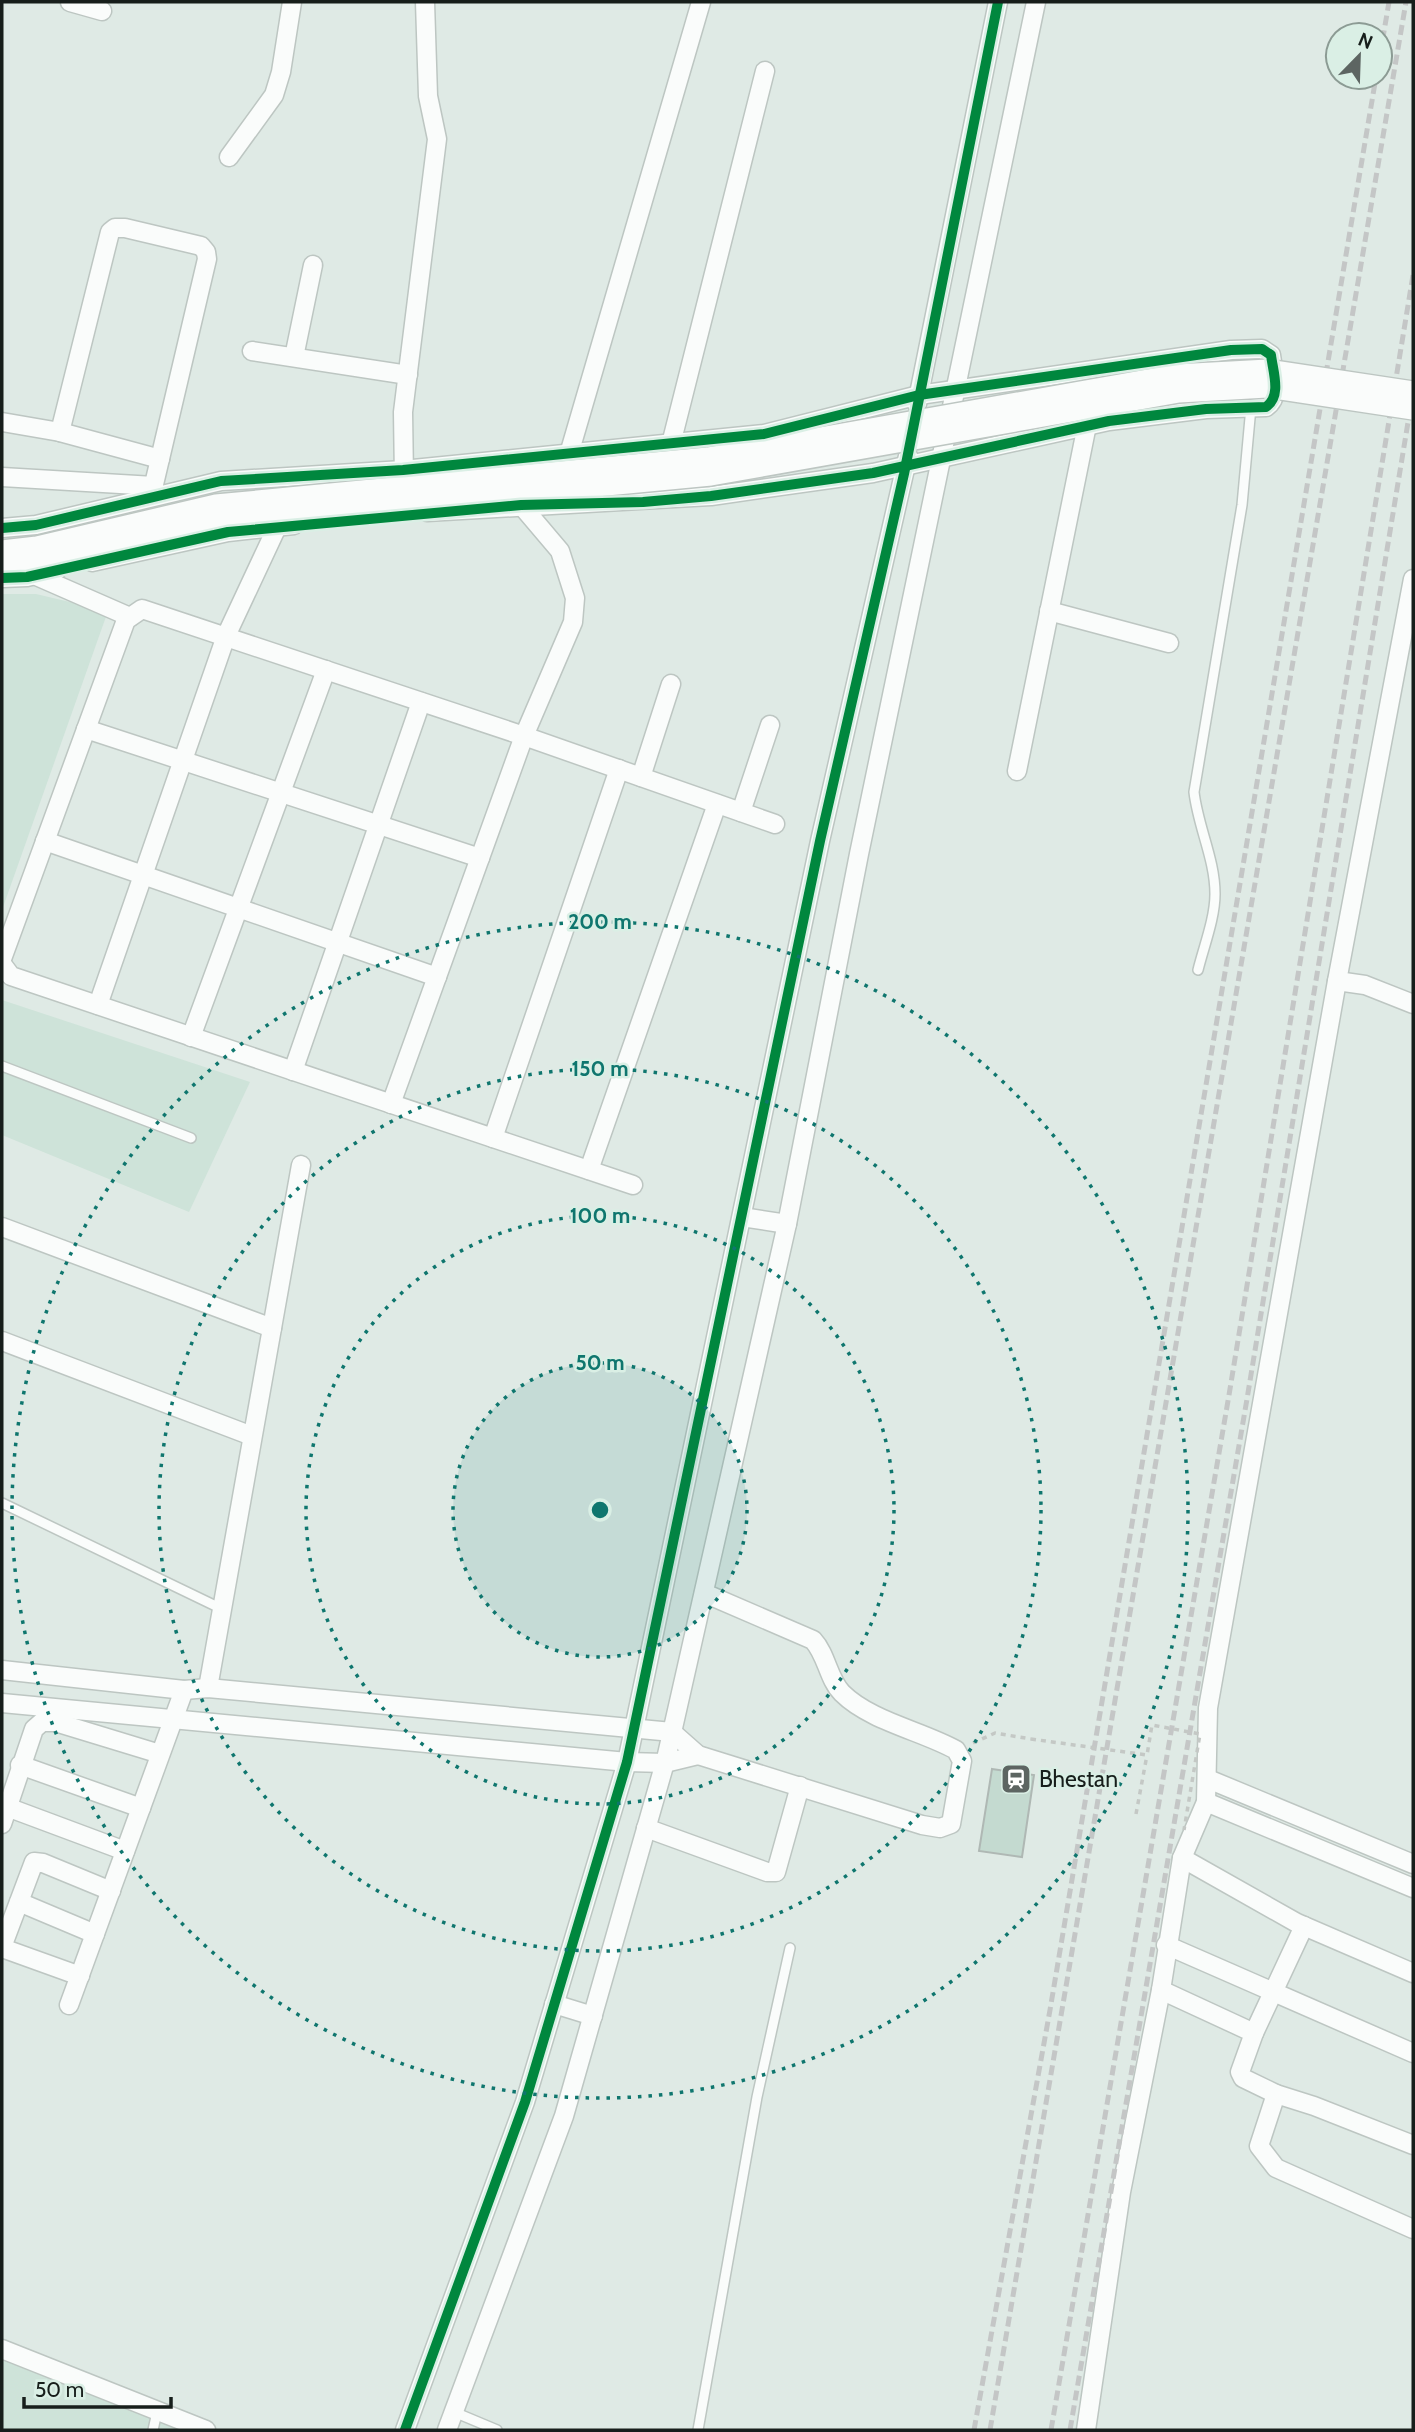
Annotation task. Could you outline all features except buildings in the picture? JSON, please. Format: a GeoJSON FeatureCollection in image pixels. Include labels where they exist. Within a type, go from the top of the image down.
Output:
{"type":"FeatureCollection","features":[{"type":"Feature","properties":{"kind":"street"},"geometry":{"type":"LineString","coordinates":[[70,2],[102,11]]}},
{"type":"Feature","properties":{"kind":"street"},"geometry":{"type":"LineString","coordinates":[[229,158],[274,95],[281,72],[292,2]]}},
{"type":"Feature","properties":{"kind":"street"},"geometry":{"type":"LineString","coordinates":[[406,514],[403,412],[437,139],[428,96],[425,2]]}},
{"type":"Feature","properties":{"kind":"street"},"geometry":{"type":"LineString","coordinates":[[569,454],[702,2]]}},
{"type":"Feature","properties":{"kind":"street"},"geometry":{"type":"LineString","coordinates":[[405,2430],[525,2102],[627,1762],[820,841],[906,465],[998,2]]}},
{"type":"Feature","properties":{"kind":"street"},"geometry":{"type":"LineString","coordinates":[[447,2430],[564,2116],[672,1732],[787,1224],[859,854],[1036,2]]}},
{"type":"Feature","properties":{"kind":"street"},"geometry":{"type":"LineString","coordinates":[[671,444],[765,71]]}},
{"type":"Feature","properties":{"kind":"street"},"geometry":{"type":"LineString","coordinates":[[60,432],[110,232],[115,228],[125,228],[201,246],[207,259],[153,492]]}},
{"type":"Feature","properties":{"kind":"street"},"geometry":{"type":"LineString","coordinates":[[294,357],[313,265]]}},
{"type":"Feature","properties":{"kind":"street"},"geometry":{"type":"LineString","coordinates":[[2,528],[36,525],[153,492],[221,481],[403,470],[764,434],[919,395],[1231,350],[1262,349],[1271,355],[1276,395],[1273,402],[1266,407],[1206,409],[1087,425],[873,473],[711,496],[643,502],[521,505],[228,532],[34,575],[2,578]]}},
{"type":"Feature","properties":{"kind":"street"},"geometry":{"type":"LineString","coordinates":[[252,351],[408,375]]}},
{"type":"Feature","properties":{"kind":"street"},"geometry":{"type":"LineString","coordinates":[[2,551],[37,547],[216,505],[708,458],[1176,375],[1268,370],[1413,392]]}},
{"type":"Feature","properties":{"kind":"street"},"geometry":{"type":"LineString","coordinates":[[2,568],[40,564],[219,522],[711,475],[778,466],[1020,418],[1179,392],[1266,387],[1413,409]]}},
{"type":"Feature","properties":{"kind":"street"},"geometry":{"type":"LineString","coordinates":[[2,422],[60,432],[160,459]]}},
{"type":"Feature","properties":{"kind":"street"},"geometry":{"type":"LineString","coordinates":[[1017,771],[1087,425]]}},
{"type":"Feature","properties":{"kind":"street"},"geometry":{"type":"LineString","coordinates":[[2,477],[153,492]]}},
{"type":"Feature","properties":{"kind":"street"},"geometry":{"type":"LineString","coordinates":[[391,1104],[524,736],[573,622],[575,598],[560,551],[521,505]]}},
{"type":"Feature","properties":{"kind":"street"},"geometry":{"type":"LineString","coordinates":[[98,1005],[226,636],[277,527]]}},
{"type":"Feature","properties":{"kind":"street"},"geometry":{"type":"LineString","coordinates":[[34,575],[130,617]]}},
{"type":"Feature","properties":{"kind":"street"},"geometry":{"type":"LineString","coordinates":[[1086,2430],[1121,2192],[1161,1990],[1166,1945],[1182,1858],[1206,1802],[1208,1708],[1337,981],[1413,579]]}},
{"type":"Feature","properties":{"kind":"street"},"geometry":{"type":"LineString","coordinates":[[2,959],[126,620],[142,609],[524,736],[775,824]]}},
{"type":"Feature","properties":{"kind":"street"},"geometry":{"type":"LineString","coordinates":[[1049,611],[1169,643]]}},
{"type":"Feature","properties":{"kind":"street"},"geometry":{"type":"LineString","coordinates":[[191,1037],[326,670]]}},
{"type":"Feature","properties":{"kind":"street"},"geometry":{"type":"LineString","coordinates":[[641,777],[671,684]]}},
{"type":"Feature","properties":{"kind":"street"},"geometry":{"type":"LineString","coordinates":[[293,1071],[421,702]]}},
{"type":"Feature","properties":{"kind":"street"},"geometry":{"type":"LineString","coordinates":[[741,812],[769,724]]}},
{"type":"Feature","properties":{"kind":"street"},"geometry":{"type":"LineString","coordinates":[[86,729],[480,858]]}},
{"type":"Feature","properties":{"kind":"street"},"geometry":{"type":"LineString","coordinates":[[493,1138],[619,769]]}},
{"type":"Feature","properties":{"kind":"street"},"geometry":{"type":"LineString","coordinates":[[589,1170],[717,804]]}},
{"type":"Feature","properties":{"kind":"street"},"geometry":{"type":"LineString","coordinates":[[46,841],[437,978]]}},
{"type":"Feature","properties":{"kind":"street"},"geometry":{"type":"LineString","coordinates":[[2,964],[11,976],[633,1185]]}},
{"type":"Feature","properties":{"kind":"street"},"geometry":{"type":"LineString","coordinates":[[1337,981],[1364,985],[1413,1004]]}},
{"type":"Feature","properties":{"kind":"street"},"geometry":{"type":"LineString","coordinates":[[208,1688],[301,1165]]}},
{"type":"Feature","properties":{"kind":"street"},"geometry":{"type":"LineString","coordinates":[[742,1217],[787,1224]]}},
{"type":"Feature","properties":{"kind":"street"},"geometry":{"type":"LineString","coordinates":[[2,1227],[272,1328]]}},
{"type":"Feature","properties":{"kind":"street"},"geometry":{"type":"LineString","coordinates":[[2,1341],[253,1436]]}},
{"type":"Feature","properties":{"kind":"street"},"geometry":{"type":"LineString","coordinates":[[2,1670],[184,1690],[208,1688],[672,1732],[698,1755],[940,1828],[951,1824],[962,1761],[948,1745],[900,1726],[844,1695],[813,1640],[704,1593]]}},
{"type":"Feature","properties":{"kind":"street"},"geometry":{"type":"LineString","coordinates":[[69,2005],[184,1690]]}},
{"type":"Feature","properties":{"kind":"street"},"geometry":{"type":"LineString","coordinates":[[2,1703],[627,1762],[664,1763],[698,1755]]}},
{"type":"Feature","properties":{"kind":"street"},"geometry":{"type":"LineString","coordinates":[[125,1851],[4,1816],[20,1765],[34,1729],[42,1723],[55,1722],[160,1754]]}},
{"type":"Feature","properties":{"kind":"street"},"geometry":{"type":"LineString","coordinates":[[20,1765],[141,1808]]}},
{"type":"Feature","properties":{"kind":"street"},"geometry":{"type":"LineString","coordinates":[[1208,1779],[1413,1864]]}},
{"type":"Feature","properties":{"kind":"street"},"geometry":{"type":"LineString","coordinates":[[646,1828],[767,1872],[776,1872],[800,1786]]}},
{"type":"Feature","properties":{"kind":"street"},"geometry":{"type":"LineString","coordinates":[[1206,1802],[1413,1888]]}},
{"type":"Feature","properties":{"kind":"street"},"geometry":{"type":"LineString","coordinates":[[1182,1858],[1304,1926],[1413,1973]]}},
{"type":"Feature","properties":{"kind":"street"},"geometry":{"type":"LineString","coordinates":[[80,1976],[2,1948],[34,1862],[43,1863],[111,1891]]}},
{"type":"Feature","properties":{"kind":"street"},"geometry":{"type":"LineString","coordinates":[[19,1902],[95,1934]]}},
{"type":"Feature","properties":{"kind":"street"},"geometry":{"type":"LineString","coordinates":[[1304,1926],[1254,2033],[1240,2071],[1243,2078],[1276,2094],[1314,2106],[1413,2146]]}},
{"type":"Feature","properties":{"kind":"street"},"geometry":{"type":"LineString","coordinates":[[1166,1945],[1413,2053]]}},
{"type":"Feature","properties":{"kind":"street"},"geometry":{"type":"LineString","coordinates":[[1161,1990],[1254,2033]]}},
{"type":"Feature","properties":{"kind":"street"},"geometry":{"type":"LineString","coordinates":[[554,2004],[593,2015]]}},
{"type":"Feature","properties":{"kind":"street"},"geometry":{"type":"LineString","coordinates":[[1276,2094],[1259,2146],[1276,2168],[1413,2228]]}},
{"type":"Feature","properties":{"kind":"street"},"geometry":{"type":"LineString","coordinates":[[2,2349],[206,2430]]}},
{"type":"Feature","properties":{"kind":"lane"},"geometry":{"type":"LineString","coordinates":[[1198,970],[1215,897],[1204,828],[1196,810],[1194,792],[1242,505],[1251,407]]}},
{"type":"Feature","properties":{"kind":"lane"},"geometry":{"type":"LineString","coordinates":[[2,1066],[191,1138]]}},
{"type":"Feature","properties":{"kind":"lane"},"geometry":{"type":"LineString","coordinates":[[2,1503],[222,1609]]}},
{"type":"Feature","properties":{"kind":"lane"},"geometry":{"type":"LineString","coordinates":[[698,2430],[757,2097],[790,1948]]}},
{"type":"Feature","properties":{"kind":"lane"},"geometry":{"type":"LineString","coordinates":[[153,2430],[158,2412]]}},
{"type":"Feature","properties":{"kind":"lane"},"geometry":{"type":"LineString","coordinates":[[454,2412],[497,2430]]}},
{"type":"Feature","properties":{"kind":"path"},"geometry":{"type":"LineString","coordinates":[[1136,1814],[1152,1725],[1200,1734],[1184,1830]]}},
{"type":"Feature","properties":{"kind":"path"},"geometry":{"type":"LineString","coordinates":[[959,1756],[973,1744],[995,1733],[1147,1755]]}},
{"type":"Feature","properties":{"kind":"shaded area"},"geometry":{"type":"Polygon","coordinates":[[[2,594],[36,594],[108,611],[2,910],[2,594]]]}},
{"type":"Feature","properties":{"kind":"shaded area"},"geometry":{"type":"Polygon","coordinates":[[[2,1000],[250,1082],[189,1212],[2,1135],[2,1000]]]}},
{"type":"Feature","properties":{"kind":"shaded area"},"geometry":{"type":"Polygon","coordinates":[[[2,2354],[200,2430],[2,2430],[2,2354]]]}},
{"type":"Feature","properties":{"kind":"railway"},"geometry":{"type":"LineString","coordinates":[[1386,21],[1389,2]]}},
{"type":"Feature","properties":{"kind":"railway"},"geometry":{"type":"LineString","coordinates":[[990,2430],[1406,2]]}},
{"type":"Feature","properties":{"kind":"railway"},"geometry":{"type":"LineString","coordinates":[[974,2430],[1050,2010],[1374,91]]}},
{"type":"Feature","properties":{"kind":"railway"},"geometry":{"type":"LineString","coordinates":[[1051,2430],[1229,1395],[1413,275]]}},
{"type":"Feature","properties":{"kind":"railway"},"geometry":{"type":"LineString","coordinates":[[1070,2430],[1247,1399],[1413,392]]}},
{"type":"Feature","properties":{"kind":"cycle path"},"geometry":{"type":"LineString","coordinates":[[405,2430],[525,2102],[627,1762],[820,841],[904,474],[998,2]]}},
{"type":"Feature","properties":{"kind":"cycle path"},"geometry":{"type":"LineString","coordinates":[[2,528],[36,525],[221,481],[403,470],[764,434],[919,395],[1231,350],[1262,349],[1271,355],[1275,376],[1274,397],[1266,407],[1206,409],[1109,421],[873,473],[711,496],[643,502],[521,505],[228,532],[27,577],[2,578]]}},
{"type":"Feature","properties":{"kind":"place","name":"Bhestan"},"geometry":{"type":"Point","coordinates":[1016,1779]}}]}
